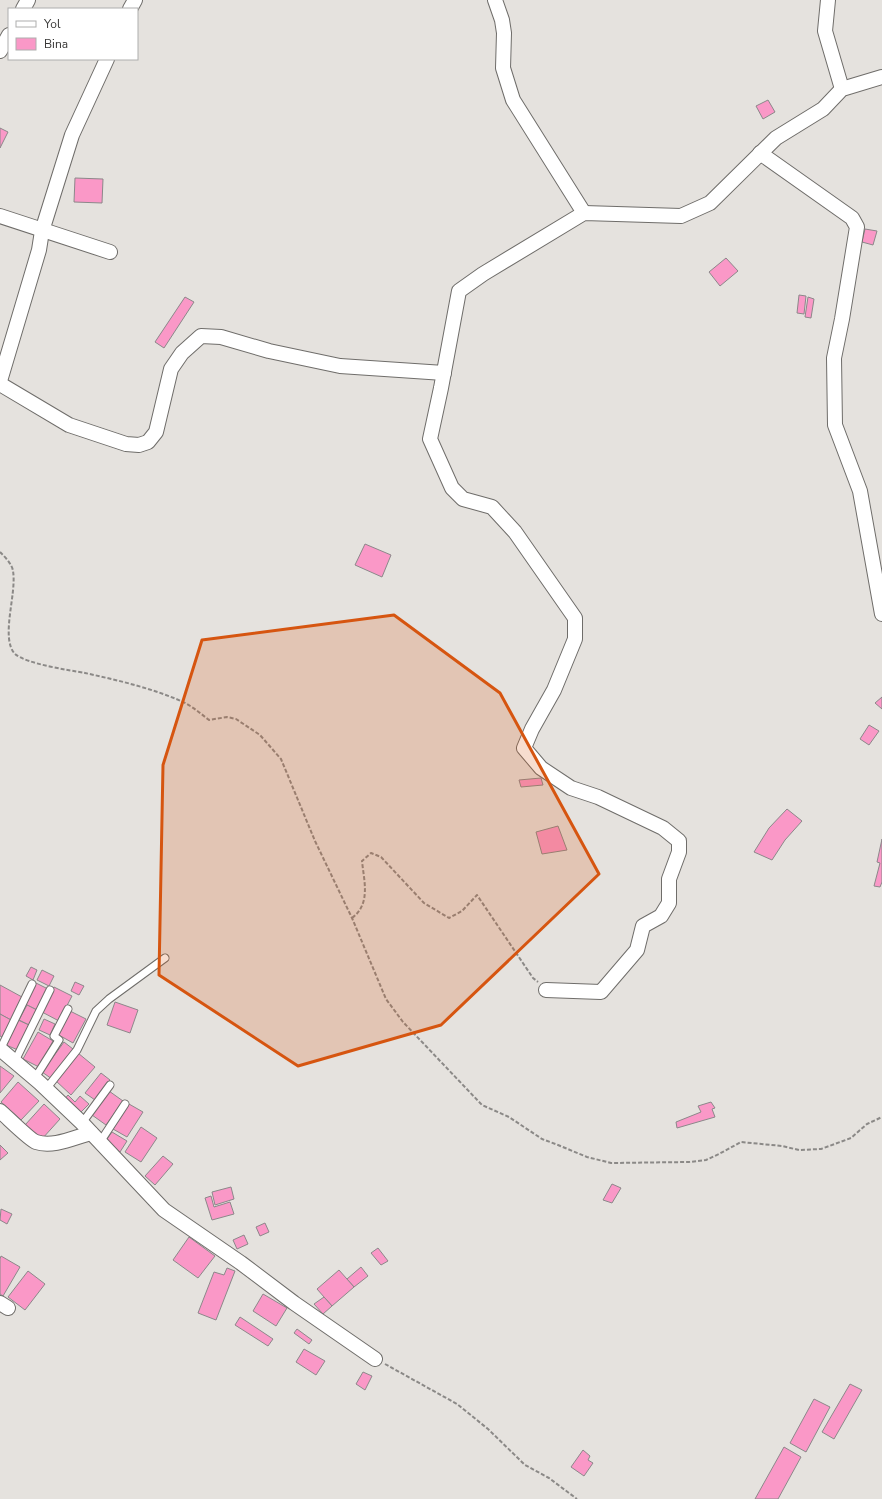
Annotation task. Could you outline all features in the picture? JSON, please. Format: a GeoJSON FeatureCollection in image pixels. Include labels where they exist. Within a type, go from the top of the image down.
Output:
{"type":"FeatureCollection","features":[{"type":"Feature","properties":{"kind":"street"},"geometry":{"type":"LineString","coordinates":[[495,0],[502,20],[504,33],[503,68],[513,100],[584,213]]}},
{"type":"Feature","properties":{"kind":"street"},"geometry":{"type":"LineString","coordinates":[[828,0],[825,31],[842,89]]}},
{"type":"Feature","properties":{"kind":"street"},"geometry":{"type":"LineString","coordinates":[[0,51],[8,37]]}},
{"type":"Feature","properties":{"kind":"street"},"geometry":{"type":"LineString","coordinates":[[107,60],[72,134],[42,231],[38,250],[0,383],[69,425],[126,444],[139,446],[148,442],[156,432],[171,369],[182,353],[202,336],[221,337],[269,351],[340,366],[444,373]]}},
{"type":"Feature","properties":{"kind":"street"},"geometry":{"type":"LineString","coordinates":[[546,990],[601,992],[637,950],[644,926],[662,916],[669,903],[669,879],[679,852],[679,841],[663,828],[598,797],[571,788],[540,768],[524,748],[532,729],[554,690],[575,639],[575,618],[515,532],[492,507],[463,499],[452,488],[430,439],[459,291],[483,274],[584,213],[680,216],[710,203],[776,138],[823,109],[842,89],[882,77]]}},
{"type":"Feature","properties":{"kind":"street"},"geometry":{"type":"LineString","coordinates":[[760,153],[852,218],[857,227],[834,358],[835,425],[860,491],[882,614]]}},
{"type":"Feature","properties":{"kind":"street"},"geometry":{"type":"LineString","coordinates":[[0,216],[110,252]]}},
{"type":"Feature","properties":{"kind":"street"},"geometry":{"type":"LineString","coordinates":[[0,1050],[35,1078],[91,1132],[164,1210],[375,1359]]}},
{"type":"Feature","properties":{"kind":"street"},"geometry":{"type":"LineString","coordinates":[[0,1111],[35,1142],[59,1142],[91,1132]]}},
{"type":"Feature","properties":{"kind":"lane"},"geometry":{"type":"LineString","coordinates":[[46,1089],[77,1050],[96,1011],[108,999],[165,958]]}},
{"type":"Feature","properties":{"kind":"lane"},"geometry":{"type":"LineString","coordinates":[[0,1050],[32,984]]}},
{"type":"Feature","properties":{"kind":"lane"},"geometry":{"type":"LineString","coordinates":[[15,1061],[50,990]]}},
{"type":"Feature","properties":{"kind":"lane"},"geometry":{"type":"LineString","coordinates":[[35,1078],[59,1040],[54,1036],[68,1009]]}},
{"type":"Feature","properties":{"kind":"lane"},"geometry":{"type":"LineString","coordinates":[[91,1132],[110,1085]]}},
{"type":"Feature","properties":{"kind":"lane"},"geometry":{"type":"LineString","coordinates":[[91,1132],[125,1104]]}},
{"type":"Feature","properties":{"kind":"path"},"geometry":{"type":"LineString","coordinates":[[0,552],[7,558],[13,570],[14,585],[6,638],[10,648],[15,654],[40,664],[111,679],[151,690],[181,701],[198,710],[209,720],[227,717],[236,719],[260,735],[281,759],[315,841],[352,918],[386,1000],[403,1022],[482,1105],[509,1117],[542,1139],[558,1144],[587,1157],[611,1163],[689,1162],[706,1160],[741,1142],[782,1146],[798,1150],[821,1149],[851,1138],[867,1124],[882,1117]]}},
{"type":"Feature","properties":{"kind":"path"},"geometry":{"type":"LineString","coordinates":[[352,918],[358,914],[366,896],[362,861],[371,853],[381,857],[424,903],[449,918],[462,911],[477,895],[533,978],[546,990]]}},
{"type":"Feature","properties":{"kind":"path"},"geometry":{"type":"LineString","coordinates":[[375,1359],[409,1376],[457,1404],[488,1430],[525,1465],[548,1478],[577,1499]]}},
{"type":"Feature","properties":{"kind":"highlighted area"},"geometry":{"type":"Polygon","coordinates":[[[394,615],[500,693],[599,874],[441,1025],[298,1066],[159,975],[163,765],[202,640],[394,615]]]}},
{"type":"Feature","properties":{"kind":"building"},"geometry":{"type":"Polygon","coordinates":[[[768,100],[775,112],[763,119],[756,106],[768,100]]]}},
{"type":"Feature","properties":{"kind":"building"},"geometry":{"type":"Polygon","coordinates":[[[0,128],[8,132],[0,148],[0,128]]]}},
{"type":"Feature","properties":{"kind":"building"},"geometry":{"type":"Polygon","coordinates":[[[75,178],[103,179],[102,203],[74,202],[75,178]]]}},
{"type":"Feature","properties":{"kind":"building"},"geometry":{"type":"Polygon","coordinates":[[[865,229],[877,231],[873,245],[862,242],[865,229]]]}},
{"type":"Feature","properties":{"kind":"building"},"geometry":{"type":"Polygon","coordinates":[[[726,258],[738,271],[720,286],[709,272],[726,258]]]}},
{"type":"Feature","properties":{"kind":"building"},"geometry":{"type":"Polygon","coordinates":[[[799,295],[806,296],[804,314],[797,313],[799,295]]]}},
{"type":"Feature","properties":{"kind":"building"},"geometry":{"type":"Polygon","coordinates":[[[185,297],[194,302],[164,348],[155,342],[185,297]]]}},
{"type":"Feature","properties":{"kind":"building"},"geometry":{"type":"Polygon","coordinates":[[[808,297],[814,299],[811,318],[805,317],[808,297]]]}},
{"type":"Feature","properties":{"kind":"building"},"geometry":{"type":"Polygon","coordinates":[[[365,544],[391,555],[382,577],[355,565],[365,544]]]}},
{"type":"Feature","properties":{"kind":"building"},"geometry":{"type":"Polygon","coordinates":[[[882,697],[882,709],[875,703],[882,697]]]}},
{"type":"Feature","properties":{"kind":"building"},"geometry":{"type":"Polygon","coordinates":[[[869,725],[879,731],[869,745],[860,739],[869,725]]]}},
{"type":"Feature","properties":{"kind":"building"},"geometry":{"type":"Polygon","coordinates":[[[541,778],[543,785],[521,787],[519,780],[541,778]]]}},
{"type":"Feature","properties":{"kind":"building"},"geometry":{"type":"Polygon","coordinates":[[[787,809],[802,821],[785,840],[772,860],[754,852],[769,828],[787,809]]]}},
{"type":"Feature","properties":{"kind":"building"},"geometry":{"type":"Polygon","coordinates":[[[558,826],[567,850],[542,854],[536,832],[558,826]]]}},
{"type":"Feature","properties":{"kind":"building"},"geometry":{"type":"Polygon","coordinates":[[[882,839],[882,882],[880,887],[874,886],[880,863],[877,862],[882,839]]]}},
{"type":"Feature","properties":{"kind":"building"},"geometry":{"type":"Polygon","coordinates":[[[31,967],[37,970],[33,980],[26,976],[31,967]]]}},
{"type":"Feature","properties":{"kind":"building"},"geometry":{"type":"Polygon","coordinates":[[[42,970],[54,976],[49,986],[37,980],[42,970]]]}},
{"type":"Feature","properties":{"kind":"building"},"geometry":{"type":"Polygon","coordinates":[[[75,982],[84,986],[79,995],[71,991],[75,982]]]}},
{"type":"Feature","properties":{"kind":"building"},"geometry":{"type":"Polygon","coordinates":[[[36,983],[48,989],[37,1010],[25,1004],[36,983]]]}},
{"type":"Feature","properties":{"kind":"building"},"geometry":{"type":"Polygon","coordinates":[[[0,985],[22,997],[11,1020],[0,1014],[0,985]]]}},
{"type":"Feature","properties":{"kind":"building"},"geometry":{"type":"Polygon","coordinates":[[[54,987],[72,996],[59,1021],[42,1012],[54,987]]]}},
{"type":"Feature","properties":{"kind":"building"},"geometry":{"type":"Polygon","coordinates":[[[115,1002],[138,1010],[130,1033],[107,1025],[115,1002]]]}},
{"type":"Feature","properties":{"kind":"building"},"geometry":{"type":"Polygon","coordinates":[[[27,1005],[37,1010],[29,1025],[19,1020],[27,1005]]]}},
{"type":"Feature","properties":{"kind":"building"},"geometry":{"type":"Polygon","coordinates":[[[70,1011],[86,1019],[73,1043],[57,1034],[70,1011]]]}},
{"type":"Feature","properties":{"kind":"building"},"geometry":{"type":"Polygon","coordinates":[[[0,1014],[11,1020],[2,1037],[0,1036],[0,1014]]]}},
{"type":"Feature","properties":{"kind":"building"},"geometry":{"type":"Polygon","coordinates":[[[44,1019],[55,1024],[50,1035],[39,1030],[44,1019]]]}},
{"type":"Feature","properties":{"kind":"building"},"geometry":{"type":"Polygon","coordinates":[[[18,1020],[29,1025],[18,1050],[6,1045],[18,1020]]]}},
{"type":"Feature","properties":{"kind":"building"},"geometry":{"type":"Polygon","coordinates":[[[38,1032],[53,1041],[39,1067],[23,1059],[38,1032]]]}},
{"type":"Feature","properties":{"kind":"building"},"geometry":{"type":"Polygon","coordinates":[[[64,1042],[73,1049],[52,1079],[42,1072],[64,1042]]]}},
{"type":"Feature","properties":{"kind":"building"},"geometry":{"type":"Polygon","coordinates":[[[78,1053],[95,1067],[71,1095],[55,1080],[78,1053]]]}},
{"type":"Feature","properties":{"kind":"building"},"geometry":{"type":"Polygon","coordinates":[[[0,1066],[14,1076],[0,1093],[0,1066]]]}},
{"type":"Feature","properties":{"kind":"building"},"geometry":{"type":"Polygon","coordinates":[[[101,1073],[110,1080],[95,1100],[85,1093],[101,1073]]]}},
{"type":"Feature","properties":{"kind":"building"},"geometry":{"type":"Polygon","coordinates":[[[18,1082],[39,1101],[21,1120],[1,1102],[18,1082]]]}},
{"type":"Feature","properties":{"kind":"building"},"geometry":{"type":"Polygon","coordinates":[[[109,1091],[123,1101],[106,1125],[92,1115],[109,1091]]]}},
{"type":"Feature","properties":{"kind":"building"},"geometry":{"type":"Polygon","coordinates":[[[68,1095],[75,1102],[80,1096],[89,1104],[78,1115],[63,1101],[68,1095]]]}},
{"type":"Feature","properties":{"kind":"building"},"geometry":{"type":"Polygon","coordinates":[[[711,1102],[715,1108],[712,1109],[715,1117],[677,1128],[676,1122],[701,1112],[698,1106],[711,1102]]]}},
{"type":"Feature","properties":{"kind":"building"},"geometry":{"type":"Polygon","coordinates":[[[44,1104],[60,1119],[42,1139],[25,1125],[44,1104]]]}},
{"type":"Feature","properties":{"kind":"building"},"geometry":{"type":"Polygon","coordinates":[[[129,1104],[143,1112],[127,1137],[113,1129],[129,1104]]]}},
{"type":"Feature","properties":{"kind":"building"},"geometry":{"type":"Polygon","coordinates":[[[141,1127],[157,1138],[141,1162],[125,1152],[141,1127]]]}},
{"type":"Feature","properties":{"kind":"building"},"geometry":{"type":"Polygon","coordinates":[[[112,1132],[127,1141],[120,1152],[105,1142],[112,1132]]]}},
{"type":"Feature","properties":{"kind":"building"},"geometry":{"type":"Polygon","coordinates":[[[0,1145],[8,1153],[0,1160],[0,1145]]]}},
{"type":"Feature","properties":{"kind":"building"},"geometry":{"type":"Polygon","coordinates":[[[163,1156],[173,1164],[155,1185],[145,1176],[163,1156]]]}},
{"type":"Feature","properties":{"kind":"building"},"geometry":{"type":"Polygon","coordinates":[[[612,1184],[621,1188],[612,1203],[603,1200],[612,1184]]]}},
{"type":"Feature","properties":{"kind":"building"},"geometry":{"type":"Polygon","coordinates":[[[231,1187],[234,1199],[215,1205],[212,1192],[231,1187]]]}},
{"type":"Feature","properties":{"kind":"building"},"geometry":{"type":"Polygon","coordinates":[[[211,1196],[214,1207],[230,1202],[234,1214],[212,1220],[205,1198],[211,1196]]]}},
{"type":"Feature","properties":{"kind":"building"},"geometry":{"type":"Polygon","coordinates":[[[1,1209],[12,1214],[7,1224],[0,1220],[1,1209]]]}},
{"type":"Feature","properties":{"kind":"building"},"geometry":{"type":"Polygon","coordinates":[[[265,1223],[269,1232],[260,1236],[256,1227],[265,1223]]]}},
{"type":"Feature","properties":{"kind":"building"},"geometry":{"type":"Polygon","coordinates":[[[244,1235],[248,1244],[237,1249],[233,1240],[244,1235]]]}},
{"type":"Feature","properties":{"kind":"building"},"geometry":{"type":"Polygon","coordinates":[[[189,1237],[215,1256],[198,1278],[173,1260],[189,1237]]]}},
{"type":"Feature","properties":{"kind":"building"},"geometry":{"type":"Polygon","coordinates":[[[378,1248],[388,1261],[381,1265],[371,1253],[378,1248]]]}},
{"type":"Feature","properties":{"kind":"building"},"geometry":{"type":"Polygon","coordinates":[[[1,1256],[20,1267],[3,1296],[0,1294],[1,1256]]]}},
{"type":"Feature","properties":{"kind":"building"},"geometry":{"type":"Polygon","coordinates":[[[361,1267],[368,1276],[354,1287],[347,1279],[361,1267]]]}},
{"type":"Feature","properties":{"kind":"building"},"geometry":{"type":"Polygon","coordinates":[[[227,1268],[235,1271],[216,1320],[198,1313],[214,1272],[224,1275],[227,1268]]]}},
{"type":"Feature","properties":{"kind":"building"},"geometry":{"type":"Polygon","coordinates":[[[339,1270],[354,1287],[332,1306],[317,1289],[339,1270]]]}},
{"type":"Feature","properties":{"kind":"building"},"geometry":{"type":"Polygon","coordinates":[[[28,1271],[45,1284],[25,1310],[8,1297],[28,1271]]]}},
{"type":"Feature","properties":{"kind":"building"},"geometry":{"type":"Polygon","coordinates":[[[263,1294],[287,1308],[276,1326],[253,1311],[263,1294]]]}},
{"type":"Feature","properties":{"kind":"building"},"geometry":{"type":"Polygon","coordinates":[[[324,1297],[332,1306],[323,1314],[314,1304],[324,1297]]]}},
{"type":"Feature","properties":{"kind":"building"},"geometry":{"type":"Polygon","coordinates":[[[240,1317],[273,1339],[268,1346],[235,1325],[240,1317]]]}},
{"type":"Feature","properties":{"kind":"building"},"geometry":{"type":"Polygon","coordinates":[[[297,1329],[312,1340],[309,1344],[294,1333],[297,1329]]]}},
{"type":"Feature","properties":{"kind":"building"},"geometry":{"type":"Polygon","coordinates":[[[304,1349],[325,1361],[316,1375],[296,1362],[304,1349]]]}},
{"type":"Feature","properties":{"kind":"building"},"geometry":{"type":"Polygon","coordinates":[[[363,1372],[372,1376],[365,1390],[356,1384],[363,1372]]]}},
{"type":"Feature","properties":{"kind":"building"},"geometry":{"type":"Polygon","coordinates":[[[850,1384],[862,1390],[834,1439],[822,1432],[850,1384]]]}},
{"type":"Feature","properties":{"kind":"building"},"geometry":{"type":"Polygon","coordinates":[[[814,1399],[830,1407],[806,1452],[790,1443],[814,1399]]]}},
{"type":"Feature","properties":{"kind":"building"},"geometry":{"type":"Polygon","coordinates":[[[784,1447],[801,1457],[778,1499],[755,1499],[784,1447]]]}},
{"type":"Feature","properties":{"kind":"building"},"geometry":{"type":"Polygon","coordinates":[[[583,1450],[590,1456],[588,1460],[593,1463],[584,1476],[571,1467],[583,1450]]]}}]}
